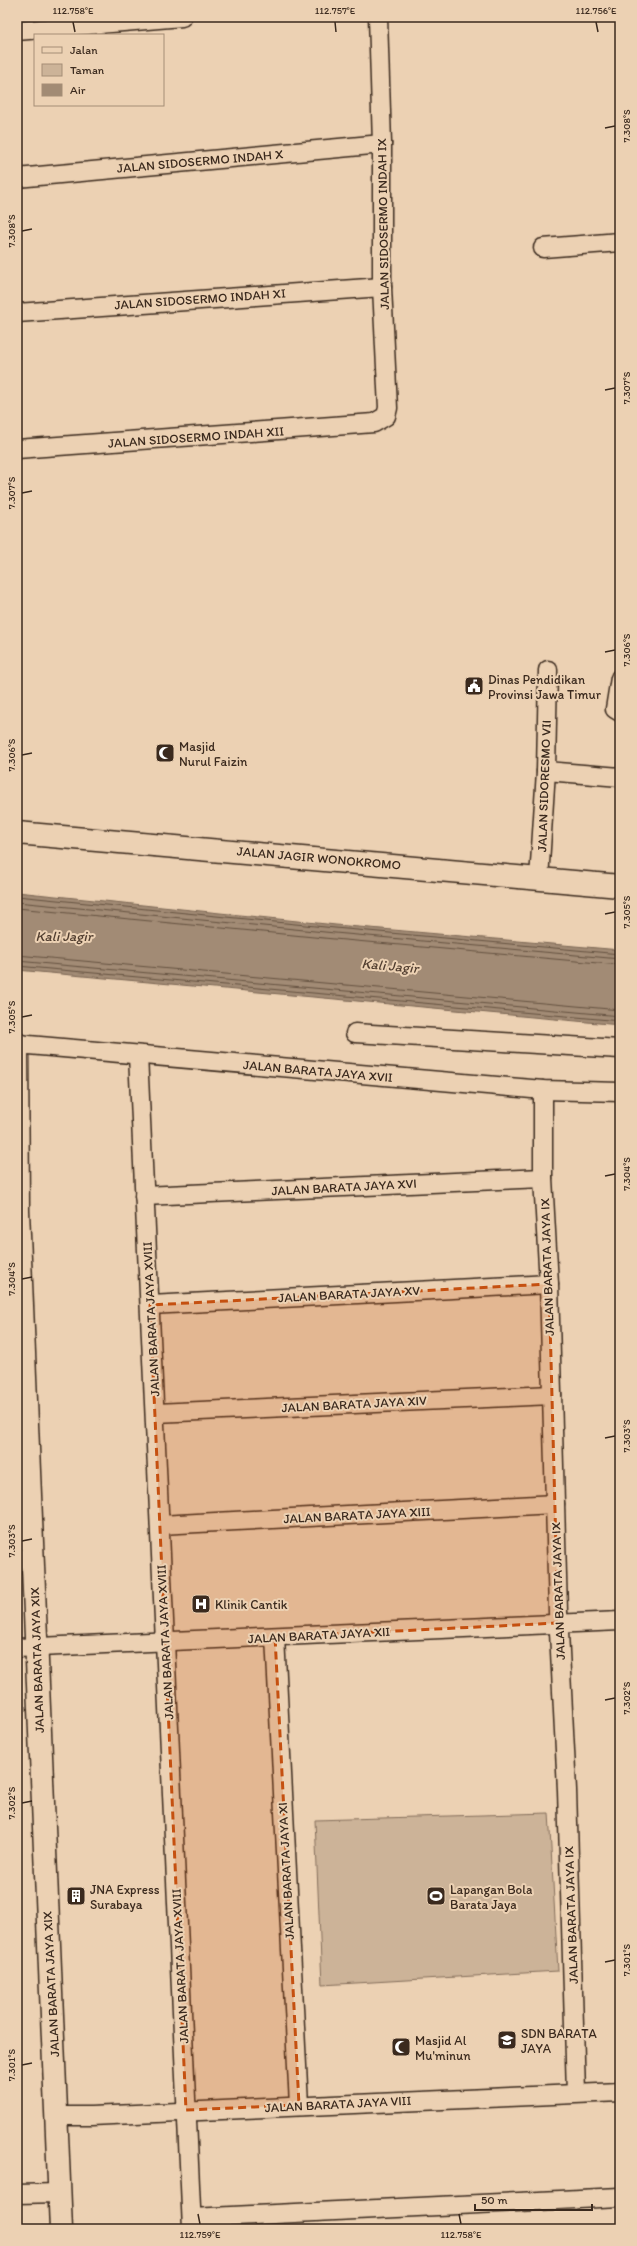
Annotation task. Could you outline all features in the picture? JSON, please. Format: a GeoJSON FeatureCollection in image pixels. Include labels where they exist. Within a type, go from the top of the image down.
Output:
{"type":"FeatureCollection","features":[{"type":"Feature","properties":{"kind":"street"},"geometry":{"type":"LineString","coordinates":[[17,31],[133,19],[182,17]]}},
{"type":"Feature","properties":{"kind":"street","name":"JALAN SIDOSERMO INDAH IX"},"geometry":{"type":"LineString","coordinates":[[374,423],[383,419],[388,408],[382,287],[382,144],[378,17]]}},
{"type":"Feature","properties":{"kind":"street","name":"JALAN SIDOSERMO INDAH X"},"geometry":{"type":"LineString","coordinates":[[17,178],[382,144]]}},
{"type":"Feature","properties":{"kind":"street"},"geometry":{"type":"LineString","coordinates":[[543,248],[620,242]]}},
{"type":"Feature","properties":{"kind":"street","name":"JALAN SIDOSERMO INDAH XI"},"geometry":{"type":"LineString","coordinates":[[17,313],[382,287]]}},
{"type":"Feature","properties":{"kind":"street","name":"JALAN SIDOSERMO INDAH XII"},"geometry":{"type":"LineString","coordinates":[[17,449],[374,423]]}},
{"type":"Feature","properties":{"kind":"street","name":"JALAN SIDORESMO VII"},"geometry":{"type":"LineString","coordinates":[[539,879],[546,771],[548,670]]}},
{"type":"Feature","properties":{"kind":"street"},"geometry":{"type":"LineString","coordinates":[[618,712],[620,678]]}},
{"type":"Feature","properties":{"kind":"street"},"geometry":{"type":"LineString","coordinates":[[546,771],[620,778]]}},
{"type":"Feature","properties":{"kind":"street","name":"JALAN JAGIR WONOKROMO"},"geometry":{"type":"LineString","coordinates":[[17,833],[450,869],[620,886]]}},
{"type":"Feature","properties":{"kind":"street"},"geometry":{"type":"LineString","coordinates":[[355,1034],[620,1050]]}},
{"type":"Feature","properties":{"kind":"street","name":"JALAN BARATA JAYA XVII"},"geometry":{"type":"LineString","coordinates":[[17,1044],[138,1056],[544,1090],[620,1092]]}},
{"type":"Feature","properties":{"kind":"street","name":"JALAN BARATA JAYA XIX"},"geometry":{"type":"LineString","coordinates":[[17,1044],[18,1211],[27,1648],[57,2116],[61,2229]]}},
{"type":"Feature","properties":{"kind":"street","name":"JALAN BARATA JAYA XVIII"},"geometry":{"type":"LineString","coordinates":[[138,1056],[156,1413],[192,2224]]}},
{"type":"Feature","properties":{"kind":"street","name":"JALAN BARATA JAYA IX"},"geometry":{"type":"LineString","coordinates":[[544,1090],[543,1178],[549,1284],[558,1622],[567,1790],[576,2093]]}},
{"type":"Feature","properties":{"kind":"street","name":"JALAN BARATA JAYA XVI"},"geometry":{"type":"LineString","coordinates":[[144,1196],[543,1178]]}},
{"type":"Feature","properties":{"kind":"street","name":"JALAN BARATA JAYA XV"},"geometry":{"type":"LineString","coordinates":[[150,1305],[549,1284]]}},
{"type":"Feature","properties":{"kind":"street","name":"JALAN BARATA JAYA XIV"},"geometry":{"type":"LineString","coordinates":[[156,1413],[552,1395]]}},
{"type":"Feature","properties":{"kind":"street","name":"JALAN BARATA JAYA XIII"},"geometry":{"type":"LineString","coordinates":[[160,1525],[555,1504]]}},
{"type":"Feature","properties":{"kind":"street","name":"JALAN BARATA JAYA XII"},"geometry":{"type":"LineString","coordinates":[[27,1648],[558,1622],[620,1621]]}},
{"type":"Feature","properties":{"kind":"street","name":"JALAN BARATA JAYA XI"},"geometry":{"type":"LineString","coordinates":[[275,1637],[299,2105]]}},
{"type":"Feature","properties":{"kind":"street","name":"JALAN BARATA JAYA VIII"},"geometry":{"type":"LineString","coordinates":[[57,2116],[91,2116],[186,2110],[620,2092]]}},
{"type":"Feature","properties":{"kind":"street"},"geometry":{"type":"LineString","coordinates":[[17,2194],[59,2193]]}},
{"type":"Feature","properties":{"kind":"street"},"geometry":{"type":"LineString","coordinates":[[192,2224],[620,2197]]}},
{"type":"Feature","properties":{"kind":"highlighted area"},"geometry":{"type":"Polygon","coordinates":[[[549,1284],[558,1623],[275,1637],[299,2105],[186,2110],[150,1305],[549,1284]]]}},
{"type":"Feature","properties":{"kind":"green space","name":"Lapangan Bola Barata Jaya"},"geometry":{"type":"Polygon","coordinates":[[[549,1813],[558,1971],[322,1985],[315,1820],[549,1813]]]}},
{"type":"Feature","properties":{"kind":"water","name":"Kali Jagir"},"geometry":{"type":"Polygon","coordinates":[[[17,892],[336,925],[620,950],[620,1025],[17,970],[17,892]]]}},
{"type":"Feature","properties":{"kind":"place","name":"Dinas Pendidikan Provinsi Jawa Timur"},"geometry":{"type":"Point","coordinates":[474,686]}},
{"type":"Feature","properties":{"kind":"place","name":"Masjid Nurul Faizin"},"geometry":{"type":"Point","coordinates":[165,753]}},
{"type":"Feature","properties":{"kind":"place","name":"Klinik Cantik"},"geometry":{"type":"Point","coordinates":[201,1604]}},
{"type":"Feature","properties":{"kind":"place","name":"JNA Express Surabaya"},"geometry":{"type":"Point","coordinates":[76,1896]}},
{"type":"Feature","properties":{"kind":"place","name":"Lapangan Bola Barata Jaya"},"geometry":{"type":"Point","coordinates":[436,1896]}},
{"type":"Feature","properties":{"kind":"place","name":"SDN BARATA JAYA"},"geometry":{"type":"Point","coordinates":[507,2040]}},
{"type":"Feature","properties":{"kind":"place","name":"Masjid Al Mu'minun"},"geometry":{"type":"Point","coordinates":[401,2047]}}]}
